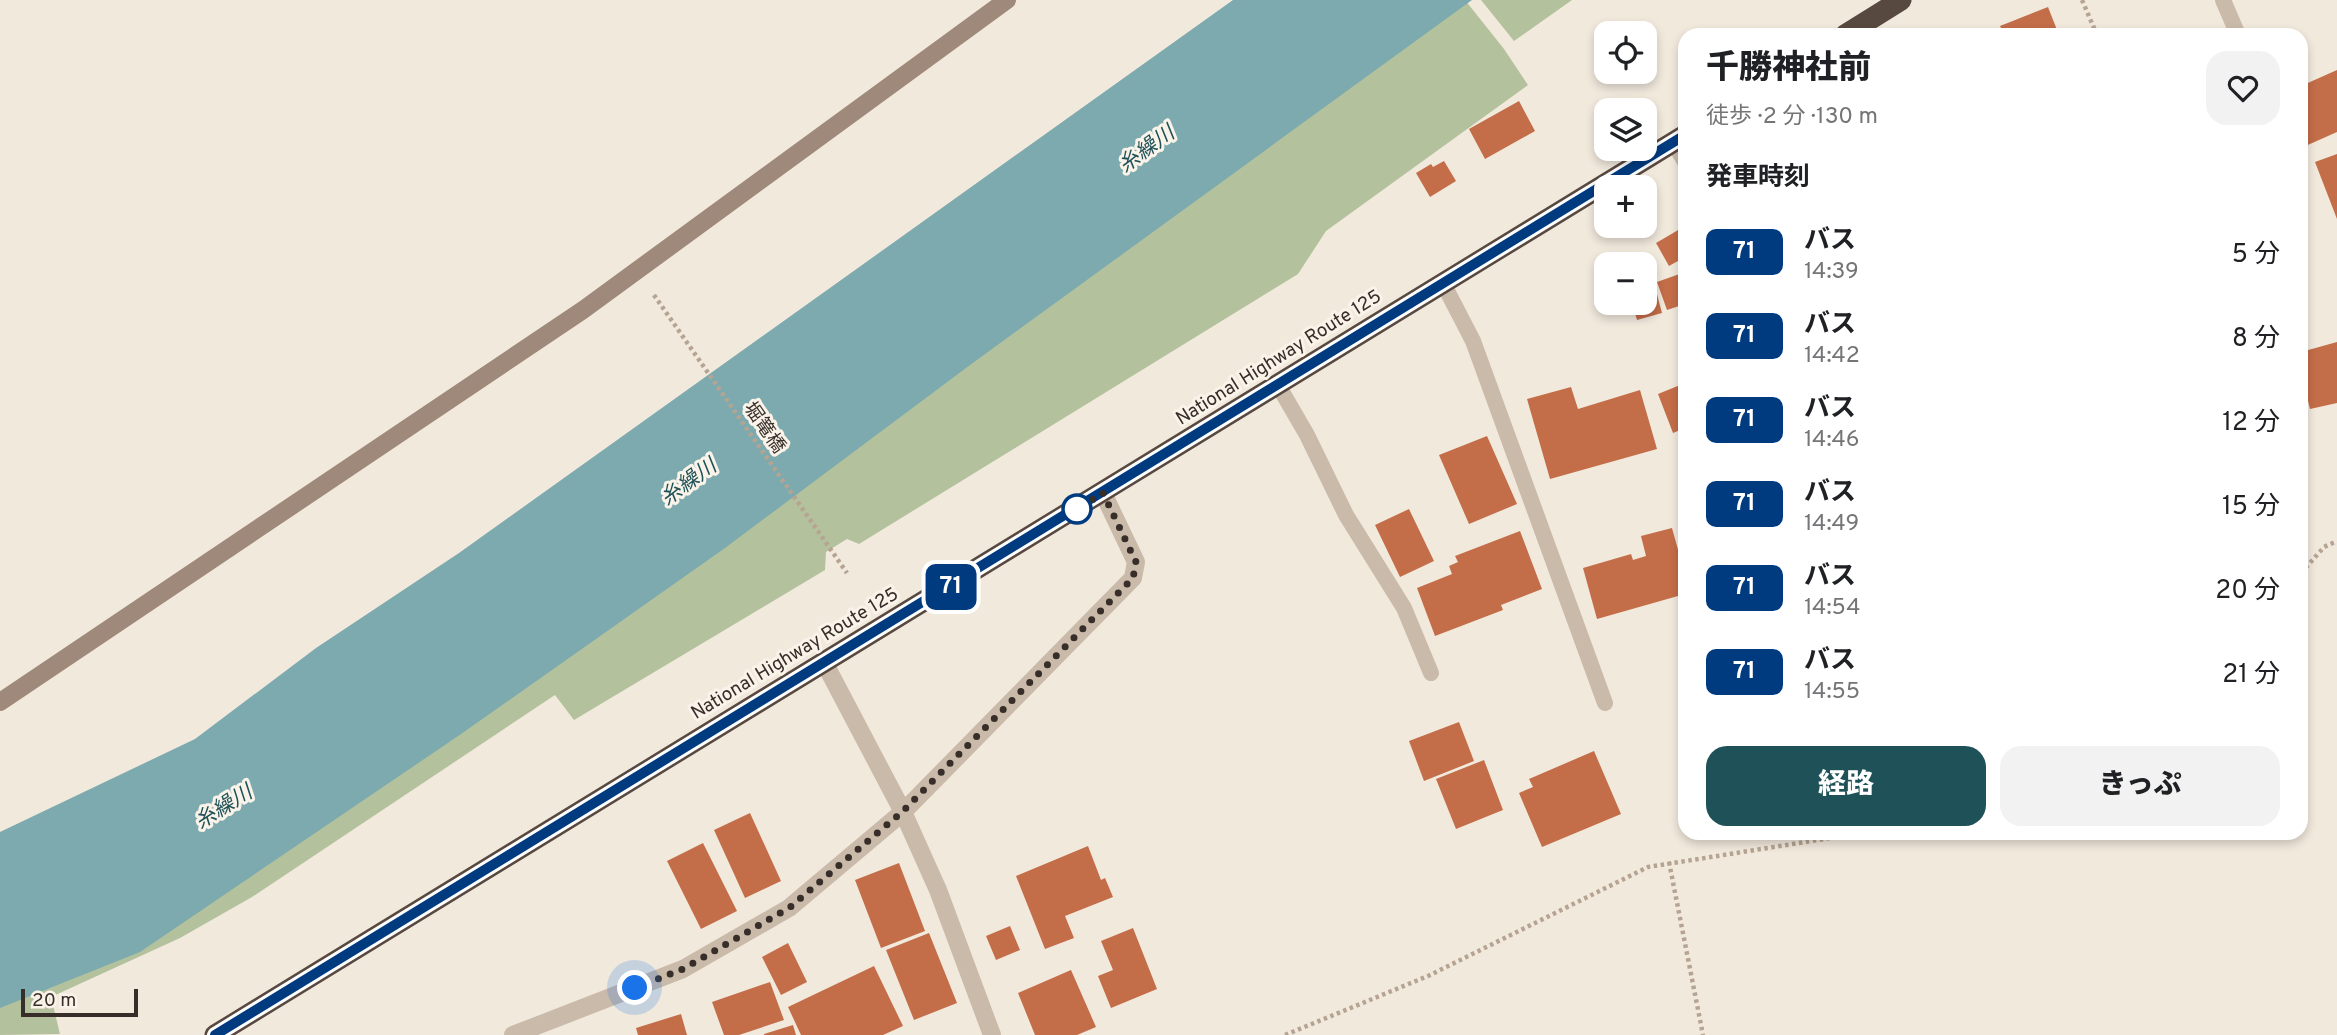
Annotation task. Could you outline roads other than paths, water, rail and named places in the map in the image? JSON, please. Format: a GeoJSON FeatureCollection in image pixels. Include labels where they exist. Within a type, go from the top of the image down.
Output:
{"type":"FeatureCollection","features":[{"type":"Feature","properties":{"kind":"highway"},"geometry":{"type":"LineString","coordinates":[[1856,28],[1901,0]]}},
{"type":"Feature","properties":{"kind":"highway","name":"National Highway Route 125"},"geometry":{"type":"LineString","coordinates":[[215,1035],[1678,139]]}},
{"type":"Feature","properties":{"kind":"street"},"geometry":{"type":"LineString","coordinates":[[0,702],[583,310],[1007,0]]}},
{"type":"Feature","properties":{"kind":"street"},"geometry":{"type":"LineString","coordinates":[[513,1035],[683,969],[778,915],[902,812],[1133,578],[1136,562],[1103,493]]}},
{"type":"Feature","properties":{"kind":"street"},"geometry":{"type":"LineString","coordinates":[[824,662],[902,812],[938,890],[992,1035]]}},
{"type":"Feature","properties":{"kind":"lane"},"geometry":{"type":"LineString","coordinates":[[2223,0],[2235,28]]}},
{"type":"Feature","properties":{"kind":"lane"},"geometry":{"type":"LineString","coordinates":[[1443,284],[1471,335],[1605,703]]}},
{"type":"Feature","properties":{"kind":"lane"},"geometry":{"type":"LineString","coordinates":[[1278,386],[1307,435],[1346,515],[1404,608],[1431,673]]}},
{"type":"Feature","properties":{"kind":"water","name":"糸繰川"},"geometry":{"type":"Polygon","coordinates":[[[1233,0],[1472,0],[970,365],[725,548],[461,734],[140,952],[0,1008],[0,832],[195,739],[316,648],[459,553],[1233,0]]]}}]}
